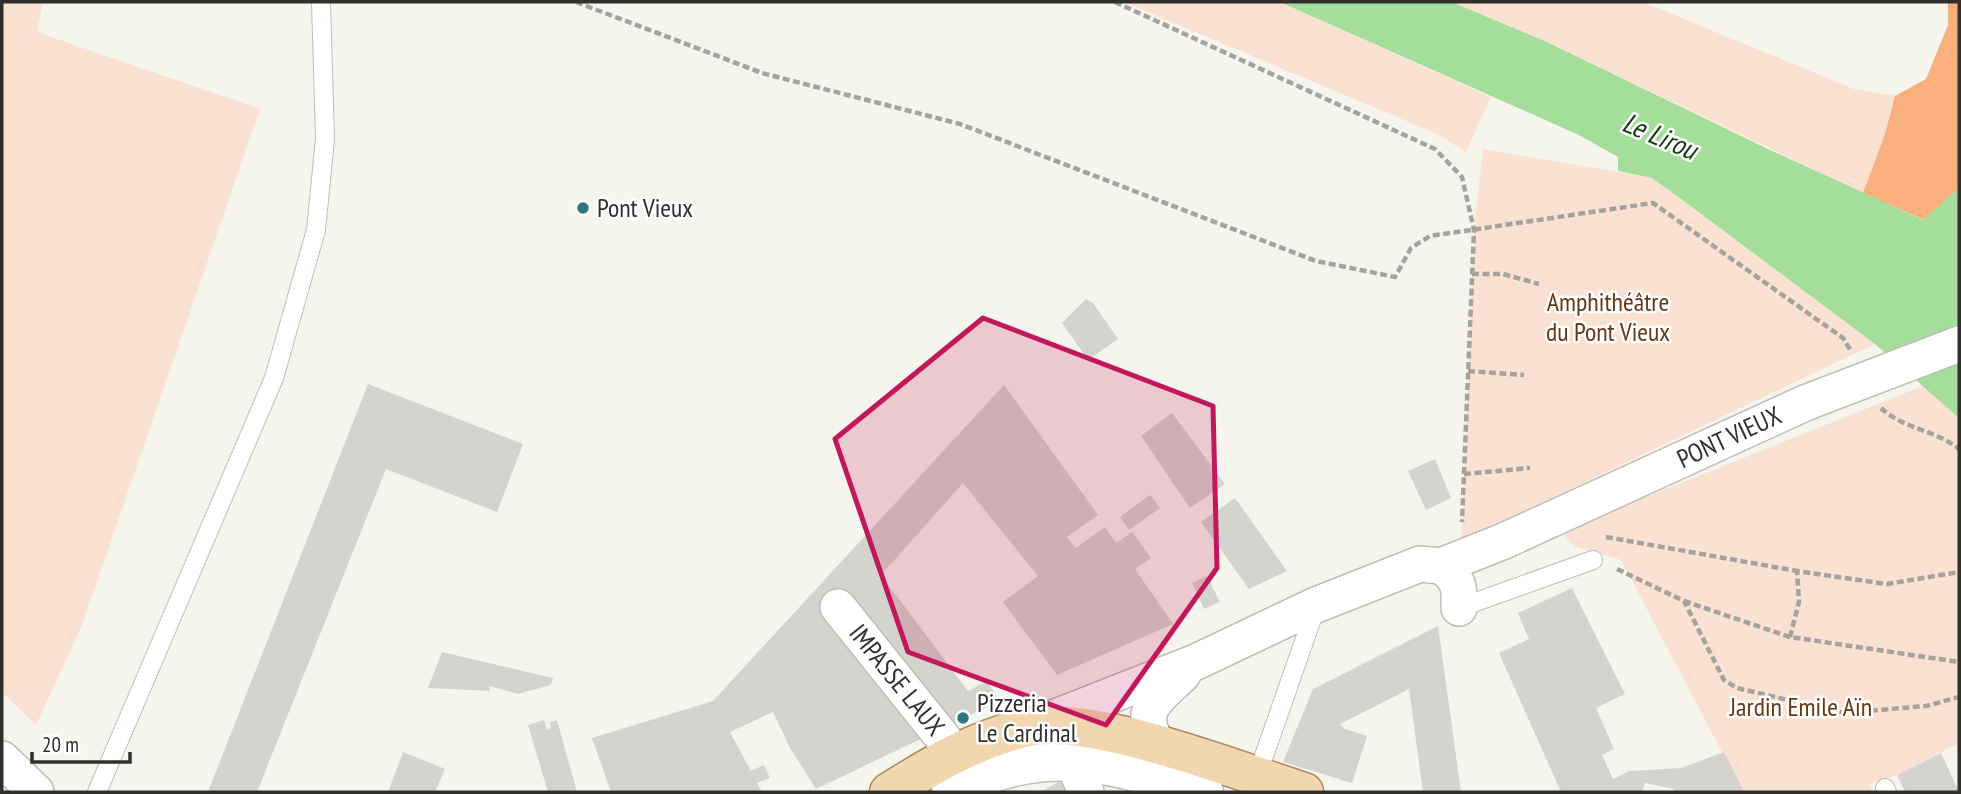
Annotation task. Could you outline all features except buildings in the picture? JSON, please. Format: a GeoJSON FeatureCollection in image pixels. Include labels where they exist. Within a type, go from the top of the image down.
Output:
{"type":"FeatureCollection","features":[{"type":"Feature","properties":{"kind":"main road"},"geometry":{"type":"LineString","coordinates":[[888,792],[955,753],[1031,727],[1073,726],[1160,747],[1304,792]]}},
{"type":"Feature","properties":{"kind":"main road"},"geometry":{"type":"LineString","coordinates":[[951,792],[1005,768],[1086,771],[1215,786]]}},
{"type":"Feature","properties":{"kind":"street","name":"PONT VIEUX"},"geometry":{"type":"LineString","coordinates":[[1031,727],[1196,662],[1317,605],[1420,564],[1455,561],[1504,541],[1805,403],[1959,345]]}},
{"type":"Feature","properties":{"kind":"street"},"geometry":{"type":"LineString","coordinates":[[1455,561],[1454,575],[1460,586],[1459,608]]}},
{"type":"Feature","properties":{"kind":"street","name":"IMPASSE LAUX"},"geometry":{"type":"LineString","coordinates":[[838,607],[955,753]]}},
{"type":"Feature","properties":{"kind":"street"},"geometry":{"type":"LineString","coordinates":[[1160,747],[1149,733],[1147,720],[1150,707],[1196,662]]}},
{"type":"Feature","properties":{"kind":"street"},"geometry":{"type":"LineString","coordinates":[[2,760],[36,792]]}},
{"type":"Feature","properties":{"kind":"lane"},"geometry":{"type":"LineString","coordinates":[[97,792],[274,378],[316,230],[325,139],[321,2]]}},
{"type":"Feature","properties":{"kind":"lane"},"geometry":{"type":"LineString","coordinates":[[1459,608],[1593,560]]}},
{"type":"Feature","properties":{"kind":"lane"},"geometry":{"type":"LineString","coordinates":[[1265,756],[1317,605]]}},
{"type":"Feature","properties":{"kind":"lane"},"geometry":{"type":"LineString","coordinates":[[1215,786],[1249,792]]}},
{"type":"Feature","properties":{"kind":"path"},"geometry":{"type":"LineString","coordinates":[[576,2],[762,73],[960,124],[1316,261],[1395,277],[1410,248],[1430,236],[1653,203],[1843,338],[1858,360]]}},
{"type":"Feature","properties":{"kind":"path"},"geometry":{"type":"LineString","coordinates":[[1115,2],[1435,149],[1462,177],[1474,230],[1461,541],[1455,561]]}},
{"type":"Feature","properties":{"kind":"path"},"geometry":{"type":"LineString","coordinates":[[1472,275],[1503,274],[1539,284]]}},
{"type":"Feature","properties":{"kind":"path"},"geometry":{"type":"LineString","coordinates":[[1468,371],[1524,375]]}},
{"type":"Feature","properties":{"kind":"path"},"geometry":{"type":"LineString","coordinates":[[1875,399],[1890,417],[1946,439],[1959,449]]}},
{"type":"Feature","properties":{"kind":"path"},"geometry":{"type":"LineString","coordinates":[[1464,474],[1530,468]]}},
{"type":"Feature","properties":{"kind":"path"},"geometry":{"type":"LineString","coordinates":[[1593,535],[1887,584],[1959,572]]}},
{"type":"Feature","properties":{"kind":"path"},"geometry":{"type":"LineString","coordinates":[[1593,560],[1684,601],[1790,637],[1959,662]]}},
{"type":"Feature","properties":{"kind":"path"},"geometry":{"type":"LineString","coordinates":[[1790,637],[1799,602],[1797,571]]}},
{"type":"Feature","properties":{"kind":"path"},"geometry":{"type":"LineString","coordinates":[[1684,601],[1724,680],[1737,688],[1843,713],[1926,706],[1959,697]]}},
{"type":"Feature","properties":{"kind":"highlighted area"},"geometry":{"type":"Polygon","coordinates":[[[983,318],[1213,406],[1217,568],[1106,725],[908,652],[835,439],[983,318]]]}},
{"type":"Feature","properties":{"kind":"green space"},"geometry":{"type":"Polygon","coordinates":[[[2,2],[43,2],[37,32],[260,109],[82,625],[36,725],[2,692],[2,2]]]}},
{"type":"Feature","properties":{"kind":"green space"},"geometry":{"type":"Polygon","coordinates":[[[1124,2],[1280,2],[1491,97],[1466,152],[1435,133],[1124,2]]]}},
{"type":"Feature","properties":{"kind":"green space"},"geometry":{"type":"Polygon","coordinates":[[[1452,2],[1643,2],[1854,89],[1895,96],[1885,134],[1863,193],[1547,42],[1452,2]]]}},
{"type":"Feature","properties":{"kind":"green space","name":"Amphithéâtre du Pont Vieux"},"geometry":{"type":"Polygon","coordinates":[[[1483,149],[1652,178],[1875,344],[1461,541],[1474,230],[1483,149]]]}},
{"type":"Feature","properties":{"kind":"green space","name":"Jardin Emile Aïn"},"geometry":{"type":"Polygon","coordinates":[[[1923,386],[1959,418],[1959,743],[1897,775],[1870,784],[1873,792],[1743,792],[1621,560],[1575,547],[1561,531],[1923,386]]]}},
{"type":"Feature","properties":{"kind":"shaded area"},"geometry":{"type":"Polygon","coordinates":[[[1948,2],[1959,2],[1959,188],[1924,220],[1863,193],[1885,134],[1895,96],[1926,79],[1948,25],[1948,2]]]}},
{"type":"Feature","properties":{"kind":"water","name":"Le Lirou"},"geometry":{"type":"Polygon","coordinates":[[[1280,2],[1452,2],[1547,42],[1768,149],[1923,220],[1959,188],[1959,418],[1875,344],[1681,199],[1652,178],[1618,171],[1618,157],[1579,135],[1280,2]]]}},
{"type":"Feature","properties":{"kind":"place","name":"Pont Vieux"},"geometry":{"type":"Point","coordinates":[583,208]}},
{"type":"Feature","properties":{"kind":"place","name":"Pizzeria Le Cardinal"},"geometry":{"type":"Point","coordinates":[963,718]}}]}
